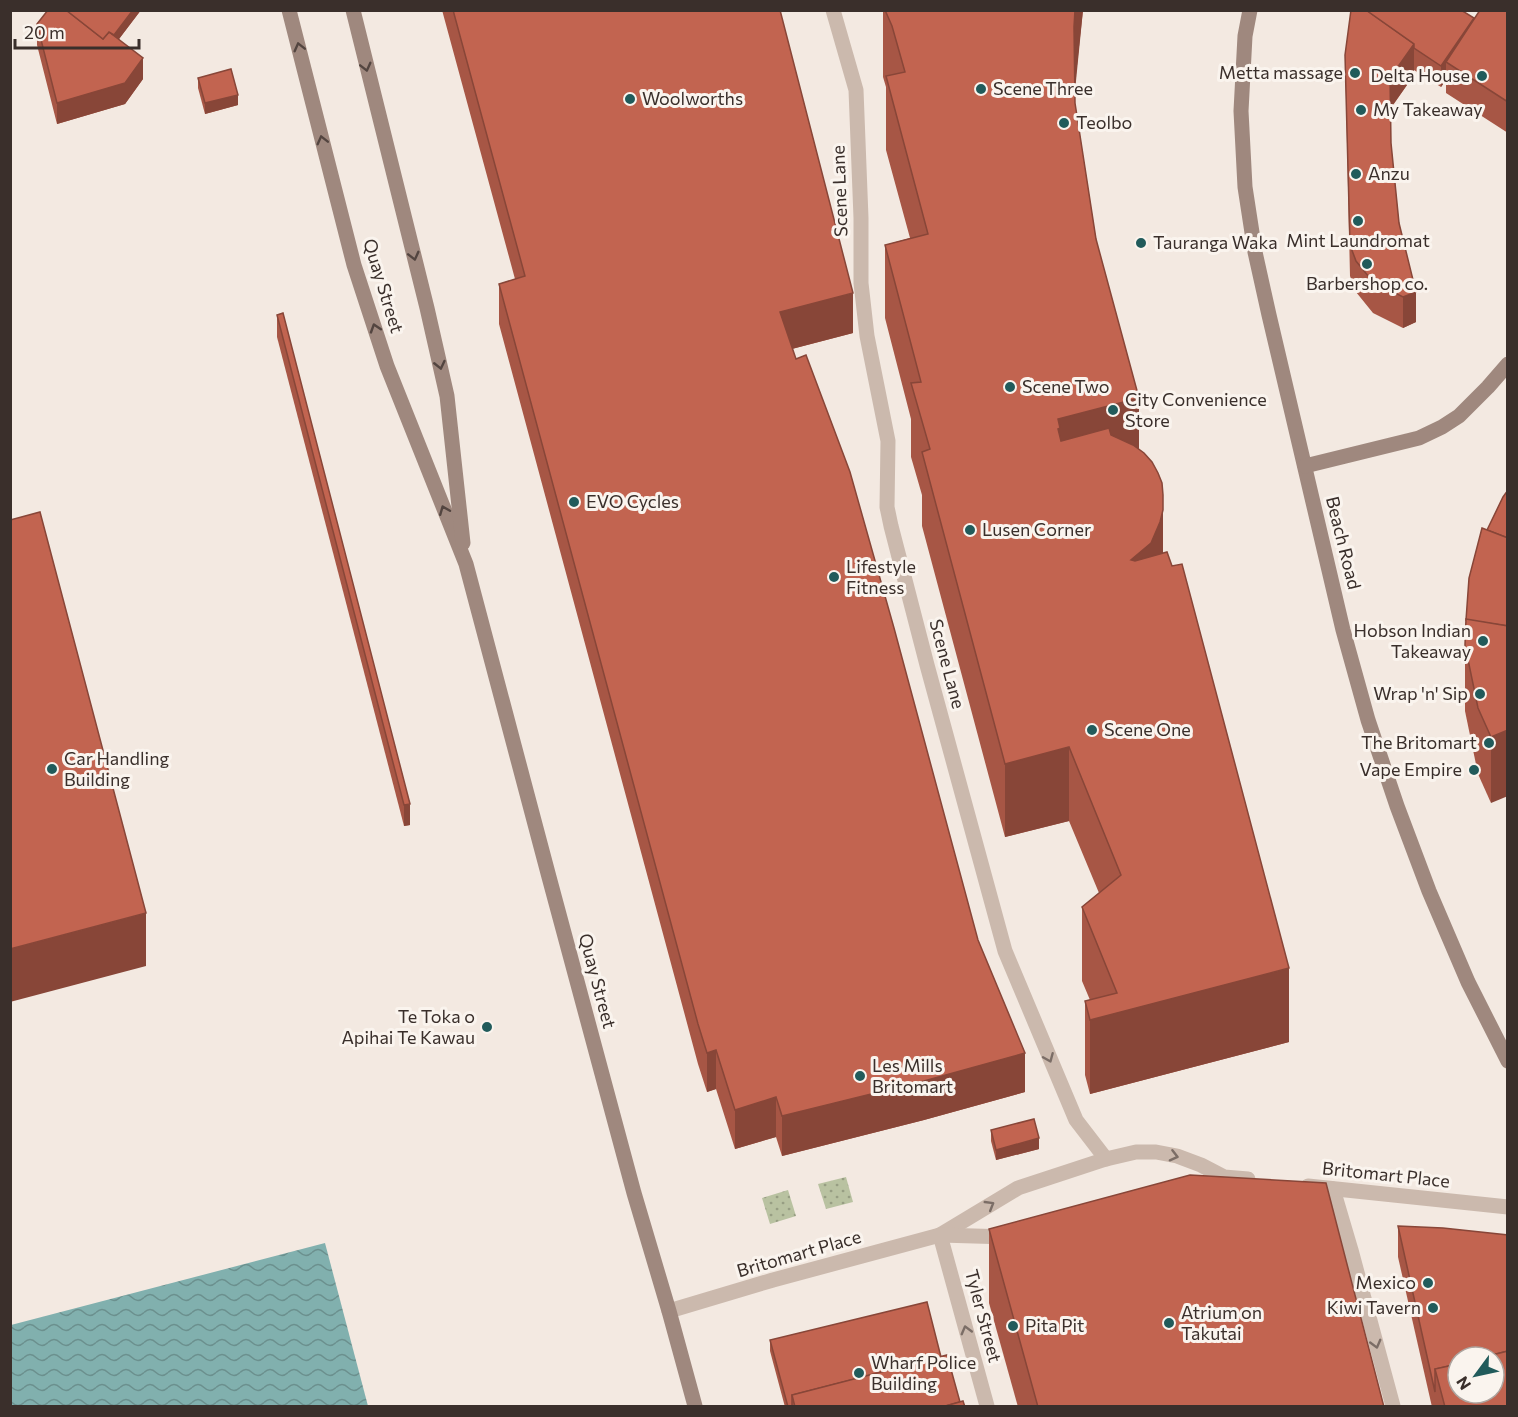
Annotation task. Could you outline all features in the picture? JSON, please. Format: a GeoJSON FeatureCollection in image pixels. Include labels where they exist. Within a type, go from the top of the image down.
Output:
{"type":"FeatureCollection","features":[{"type":"Feature","properties":{"kind":"main road","name":"Quay Street"},"geometry":{"type":"LineString","coordinates":[[290,10],[354,265],[387,366],[466,564],[631,1181],[695,1407]]}},
{"type":"Feature","properties":{"kind":"main road","name":"Quay Street"},"geometry":{"type":"LineString","coordinates":[[353,10],[447,396],[466,564]]}},
{"type":"Feature","properties":{"kind":"main road","name":"Beach Road"},"geometry":{"type":"LineString","coordinates":[[1250,10],[1245,36],[1241,111],[1245,187],[1255,252],[1348,647],[1368,720],[1429,891],[1468,982],[1508,1061]]}},
{"type":"Feature","properties":{"kind":"main road"},"geometry":{"type":"LineString","coordinates":[[1305,466],[1419,438],[1442,427],[1459,416],[1508,364]]}},
{"type":"Feature","properties":{"kind":"street","name":"Scene Lane"},"geometry":{"type":"LineString","coordinates":[[834,10],[856,90],[861,283],[867,336],[888,441],[887,507],[1005,951],[1076,1120],[1106,1159]]}},
{"type":"Feature","properties":{"kind":"street","name":"Britomart Place"},"geometry":{"type":"LineString","coordinates":[[669,1311],[940,1235],[1018,1188],[1106,1159],[1136,1152],[1156,1152],[1177,1156],[1224,1177],[1268,1182]]}},
{"type":"Feature","properties":{"kind":"street","name":"Britomart Place"},"geometry":{"type":"LineString","coordinates":[[1205,1182],[1224,1177]]}},
{"type":"Feature","properties":{"kind":"street","name":"Britomart Place"},"geometry":{"type":"LineString","coordinates":[[1289,1184],[1508,1207]]}},
{"type":"Feature","properties":{"kind":"street"},"geometry":{"type":"LineString","coordinates":[[1333,1189],[1393,1407]]}},
{"type":"Feature","properties":{"kind":"street","name":"Britomart Place"},"geometry":{"type":"LineString","coordinates":[[940,1235],[1025,1237]]}},
{"type":"Feature","properties":{"kind":"street","name":"Tyler Street"},"geometry":{"type":"LineString","coordinates":[[940,1235],[987,1407]]}},
{"type":"Feature","properties":{"kind":"green space"},"geometry":{"type":"Polygon","coordinates":[[[846,1177],[853,1202],[826,1209],[818,1184],[846,1177]]]}},
{"type":"Feature","properties":{"kind":"green space"},"geometry":{"type":"Polygon","coordinates":[[[788,1190],[796,1216],[770,1224],[762,1198],[788,1190]]]}},
{"type":"Feature","properties":{"kind":"water"},"geometry":{"type":"Polygon","coordinates":[[[325,1243],[368,1406],[11,1406],[11,1325],[325,1243]]]}},
{"type":"Feature","properties":{"kind":"building"},"geometry":{"type":"Polygon","coordinates":[[[48,10],[66,10],[103,39],[109,32],[143,58],[125,83],[57,103],[37,24],[48,10]]]}},
{"type":"Feature","properties":{"kind":"building"},"geometry":{"type":"Polygon","coordinates":[[[66,10],[133,10],[114,35],[109,32],[103,39],[66,10]]]}},
{"type":"Feature","properties":{"kind":"building"},"geometry":{"type":"Polygon","coordinates":[[[453,10],[780,10],[853,293],[780,312],[796,359],[806,355],[850,472],[978,940],[1025,1053],[782,1116],[776,1097],[735,1110],[716,1050],[707,1053],[698,1024],[499,284],[525,276],[453,10]]]}},
{"type":"Feature","properties":{"kind":"building"},"geometry":{"type":"Polygon","coordinates":[[[885,10],[1075,10],[1075,103],[1096,239],[1139,398],[1058,419],[1060,428],[1058,429],[1061,441],[1109,428],[1111,435],[1144,453],[1158,473],[1163,495],[1160,522],[1151,543],[1131,560],[1135,561],[1167,552],[1172,566],[1182,564],[1289,968],[1090,1020],[1085,1001],[1117,993],[1082,907],[1121,875],[1069,747],[1005,764],[922,452],[930,449],[911,383],[921,382],[885,245],[928,234],[886,76],[905,72],[885,10]]]}},
{"type":"Feature","properties":{"kind":"building"},"geometry":{"type":"Polygon","coordinates":[[[1351,10],[1366,10],[1414,44],[1390,78],[1391,143],[1399,223],[1416,292],[1403,297],[1373,282],[1356,261],[1350,245],[1345,55],[1351,10]]]}},
{"type":"Feature","properties":{"kind":"building"},"geometry":{"type":"Polygon","coordinates":[[[1366,10],[1461,10],[1474,18],[1441,66],[1366,10]]]}},
{"type":"Feature","properties":{"kind":"building"},"geometry":{"type":"Polygon","coordinates":[[[1480,10],[1508,10],[1508,102],[1446,62],[1480,10]]]}},
{"type":"Feature","properties":{"kind":"building"},"geometry":{"type":"Polygon","coordinates":[[[231,69],[238,95],[205,103],[198,78],[231,69]]]}},
{"type":"Feature","properties":{"kind":"building"},"geometry":{"type":"Polygon","coordinates":[[[283,313],[410,804],[404,805],[277,315],[283,313]]]}},
{"type":"Feature","properties":{"kind":"building"},"geometry":{"type":"Polygon","coordinates":[[[1508,490],[1508,538],[1487,530],[1508,490]]]}},
{"type":"Feature","properties":{"kind":"building","name":"Car Handling Building"},"geometry":{"type":"Polygon","coordinates":[[[40,512],[146,913],[10,949],[10,520],[40,512]]]}},
{"type":"Feature","properties":{"kind":"building"},"geometry":{"type":"Polygon","coordinates":[[[1482,528],[1508,538],[1508,626],[1466,620],[1469,578],[1482,528]]]}},
{"type":"Feature","properties":{"kind":"building"},"geometry":{"type":"Polygon","coordinates":[[[1466,619],[1508,626],[1508,730],[1491,737],[1478,708],[1465,645],[1466,619]]]}},
{"type":"Feature","properties":{"kind":"building"},"geometry":{"type":"Polygon","coordinates":[[[1034,1119],[1039,1138],[996,1150],[991,1130],[1034,1119]]]}},
{"type":"Feature","properties":{"kind":"building","name":"Atrium on Takutai"},"geometry":{"type":"Polygon","coordinates":[[[1190,1175],[1326,1183],[1384,1407],[1038,1407],[989,1229],[1190,1175]]]}},
{"type":"Feature","properties":{"kind":"building"},"geometry":{"type":"Polygon","coordinates":[[[1398,1226],[1508,1235],[1508,1351],[1506,1352],[1506,1345],[1446,1345],[1446,1367],[1435,1369],[1435,1392],[1398,1226]]]}},
{"type":"Feature","properties":{"kind":"building","name":"Wharf Police Building"},"geometry":{"type":"Polygon","coordinates":[[[927,1302],[941,1357],[792,1395],[792,1407],[788,1407],[770,1340],[927,1302]]]}},
{"type":"Feature","properties":{"kind":"building"},"geometry":{"type":"Polygon","coordinates":[[[1508,1351],[1508,1407],[1445,1407],[1435,1369],[1446,1367],[1446,1405],[1506,1405],[1506,1352],[1508,1351]]]}},
{"type":"Feature","properties":{"kind":"building"},"geometry":{"type":"Polygon","coordinates":[[[947,1355],[960,1402],[942,1407],[795,1407],[792,1395],[947,1355]]]}},
{"type":"Feature","properties":{"kind":"building"},"geometry":{"type":"Polygon","coordinates":[[[963,1401],[965,1407],[942,1407],[963,1401]]]}},
{"type":"Feature","properties":{"kind":"place","name":"Metta massage"},"geometry":{"type":"Point","coordinates":[1355,73]}},
{"type":"Feature","properties":{"kind":"place","name":"Delta House"},"geometry":{"type":"Point","coordinates":[1482,76]}},
{"type":"Feature","properties":{"kind":"place","name":"Scene Three"},"geometry":{"type":"Point","coordinates":[981,89]}},
{"type":"Feature","properties":{"kind":"place","name":"Woolworths"},"geometry":{"type":"Point","coordinates":[630,99]}},
{"type":"Feature","properties":{"kind":"place","name":"My Takeaway"},"geometry":{"type":"Point","coordinates":[1361,110]}},
{"type":"Feature","properties":{"kind":"place","name":"Teolbo"},"geometry":{"type":"Point","coordinates":[1064,123]}},
{"type":"Feature","properties":{"kind":"place","name":"Anzu"},"geometry":{"type":"Point","coordinates":[1356,174]}},
{"type":"Feature","properties":{"kind":"place","name":"Mint Laundromat"},"geometry":{"type":"Point","coordinates":[1358,221]}},
{"type":"Feature","properties":{"kind":"place","name":"Tauranga Waka"},"geometry":{"type":"Point","coordinates":[1141,243]}},
{"type":"Feature","properties":{"kind":"place","name":"Barbershop co."},"geometry":{"type":"Point","coordinates":[1367,264]}},
{"type":"Feature","properties":{"kind":"place","name":"Scene Two"},"geometry":{"type":"Point","coordinates":[1010,387]}},
{"type":"Feature","properties":{"kind":"place","name":"City Convenience Store"},"geometry":{"type":"Point","coordinates":[1113,410]}},
{"type":"Feature","properties":{"kind":"place","name":"EVO Cycles"},"geometry":{"type":"Point","coordinates":[574,502]}},
{"type":"Feature","properties":{"kind":"place","name":"Lusen Corner"},"geometry":{"type":"Point","coordinates":[970,530]}},
{"type":"Feature","properties":{"kind":"place","name":"Lifestyle Fitness"},"geometry":{"type":"Point","coordinates":[834,577]}},
{"type":"Feature","properties":{"kind":"place","name":"Hobson Indian Takeaway"},"geometry":{"type":"Point","coordinates":[1483,641]}},
{"type":"Feature","properties":{"kind":"place","name":"Wrap 'n' Sip"},"geometry":{"type":"Point","coordinates":[1480,694]}},
{"type":"Feature","properties":{"kind":"place","name":"Scene One"},"geometry":{"type":"Point","coordinates":[1092,730]}},
{"type":"Feature","properties":{"kind":"place","name":"The Britomart"},"geometry":{"type":"Point","coordinates":[1489,743]}},
{"type":"Feature","properties":{"kind":"place","name":"Car Handling Building"},"geometry":{"type":"Point","coordinates":[52,769]}},
{"type":"Feature","properties":{"kind":"place","name":"Vape Empire"},"geometry":{"type":"Point","coordinates":[1474,770]}},
{"type":"Feature","properties":{"kind":"place","name":"Te Toka o Apihai Te Kawau"},"geometry":{"type":"Point","coordinates":[487,1027]}},
{"type":"Feature","properties":{"kind":"place","name":"Les Mills Britomart"},"geometry":{"type":"Point","coordinates":[860,1076]}},
{"type":"Feature","properties":{"kind":"place","name":"Mexico"},"geometry":{"type":"Point","coordinates":[1428,1283]}},
{"type":"Feature","properties":{"kind":"place","name":"Kiwi Tavern"},"geometry":{"type":"Point","coordinates":[1433,1308]}},
{"type":"Feature","properties":{"kind":"place","name":"Atrium on Takutai"},"geometry":{"type":"Point","coordinates":[1169,1323]}},
{"type":"Feature","properties":{"kind":"place","name":"Pita Pit"},"geometry":{"type":"Point","coordinates":[1013,1326]}},
{"type":"Feature","properties":{"kind":"place","name":"Wharf Police Building"},"geometry":{"type":"Point","coordinates":[859,1373]}}]}
